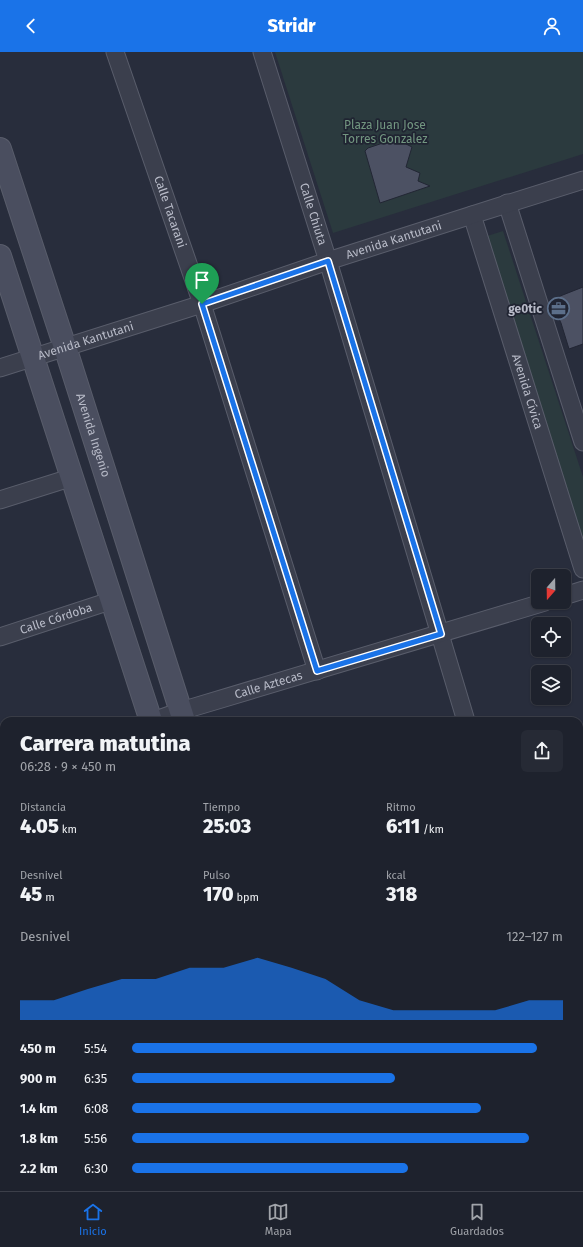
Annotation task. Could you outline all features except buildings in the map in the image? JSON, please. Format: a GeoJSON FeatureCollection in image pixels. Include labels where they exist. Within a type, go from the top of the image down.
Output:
{"type":"FeatureCollection","features":[{"type":"Feature","properties":{"kind":"street","name":"Calle Tacarani"},"geometry":{"type":"LineString","coordinates":[[115,52],[202,304],[317,671]]}},
{"type":"Feature","properties":{"kind":"street","name":"Calle Chiuta"},"geometry":{"type":"LineString","coordinates":[[262,52],[328,261],[465,717]]}},
{"type":"Feature","properties":{"kind":"street","name":"Avenida Ingenio"},"geometry":{"type":"LineString","coordinates":[[0,150],[65,347],[182,716]]}},
{"type":"Feature","properties":{"kind":"street","name":"Avenida Kantutani"},"geometry":{"type":"LineString","coordinates":[[0,368],[583,180]]}},
{"type":"Feature","properties":{"kind":"street"},"geometry":{"type":"LineString","coordinates":[[507,204],[583,442]]}},
{"type":"Feature","properties":{"kind":"street","name":"Avenida Cívica"},"geometry":{"type":"LineString","coordinates":[[472,215],[583,569]]}},
{"type":"Feature","properties":{"kind":"street"},"geometry":{"type":"LineString","coordinates":[[0,256],[151,717]]}},
{"type":"Feature","properties":{"kind":"street"},"geometry":{"type":"LineString","coordinates":[[0,500],[73,477]]}},
{"type":"Feature","properties":{"kind":"street"},"geometry":{"type":"LineString","coordinates":[[571,594],[583,590]]}},
{"type":"Feature","properties":{"kind":"street","name":"Calle Córdoba"},"geometry":{"type":"LineString","coordinates":[[0,637],[113,600]]}},
{"type":"Feature","properties":{"kind":"street","name":"Calle Aztecas"},"geometry":{"type":"LineString","coordinates":[[182,716],[317,671],[531,606]]}},
{"type":"Feature","properties":{"kind":"green space","name":"Plaza Juan Jose Torres Gonzalez"},"geometry":{"type":"Polygon","coordinates":[[[275,52],[583,52],[583,154],[333,233],[275,52]]]}},
{"type":"Feature","properties":{"kind":"green space"},"geometry":{"type":"Polygon","coordinates":[[[503,231],[583,477],[583,542],[484,237],[503,231]]]}},
{"type":"Feature","properties":{"kind":"place","name":"ge0tic"},"geometry":{"type":"Point","coordinates":[558,309]}},
{"type":"Feature","properties":{"kind":"route"},"geometry":{"type":"LineString","coordinates":[[328,261],[441,634],[317,671],[202,304],[328,261]]}}]}
